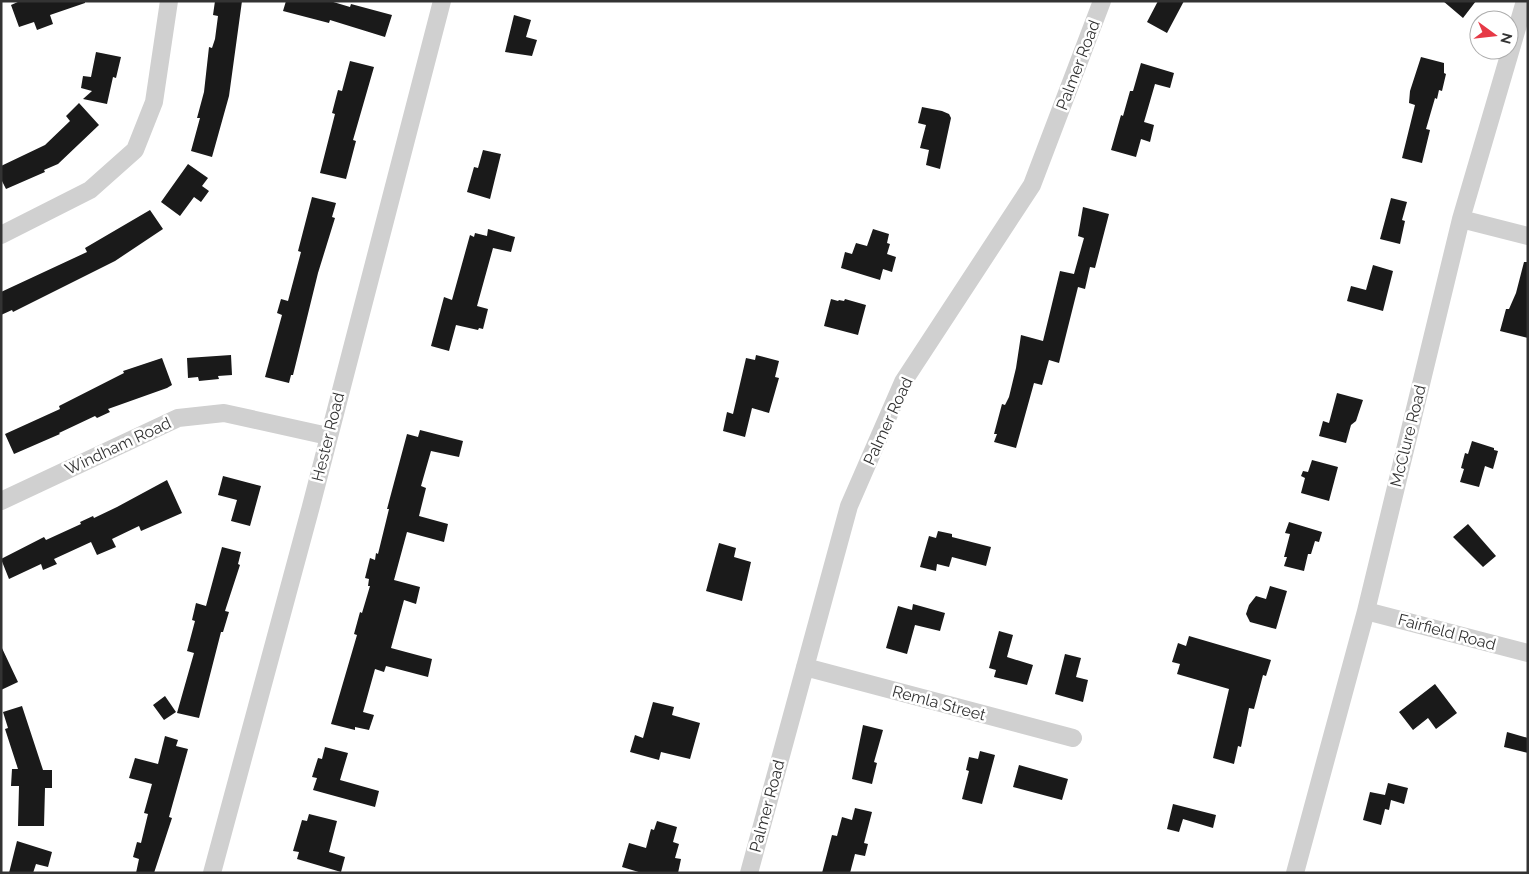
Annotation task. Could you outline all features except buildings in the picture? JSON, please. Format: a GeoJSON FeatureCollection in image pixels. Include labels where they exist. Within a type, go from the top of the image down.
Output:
{"type":"FeatureCollection","features":[{"type":"Feature","properties":{"kind":"street"},"geometry":{"type":"LineString","coordinates":[[1,234],[90,190],[135,150],[154,102],[169,1]]}},
{"type":"Feature","properties":{"kind":"street","name":"Hester Road"},"geometry":{"type":"LineString","coordinates":[[212,873],[442,1]]}},
{"type":"Feature","properties":{"kind":"street","name":"Palmer Road"},"geometry":{"type":"LineString","coordinates":[[750,873],[849,506],[903,382],[1032,185],[1102,1]]}},
{"type":"Feature","properties":{"kind":"street","name":"McClure Road"},"geometry":{"type":"LineString","coordinates":[[1295,873],[1366,611],[1461,219],[1525,1]]}},
{"type":"Feature","properties":{"kind":"street"},"geometry":{"type":"LineString","coordinates":[[1461,219],[1528,236]]}},
{"type":"Feature","properties":{"kind":"street","name":"Windham Road"},"geometry":{"type":"LineString","coordinates":[[1,501],[178,418],[224,413],[328,436]]}},
{"type":"Feature","properties":{"kind":"street","name":"Fairfield Road"},"geometry":{"type":"LineString","coordinates":[[1366,611],[1528,654]]}},
{"type":"Feature","properties":{"kind":"street","name":"Remla Street"},"geometry":{"type":"LineString","coordinates":[[805,667],[1073,738]]}}]}
